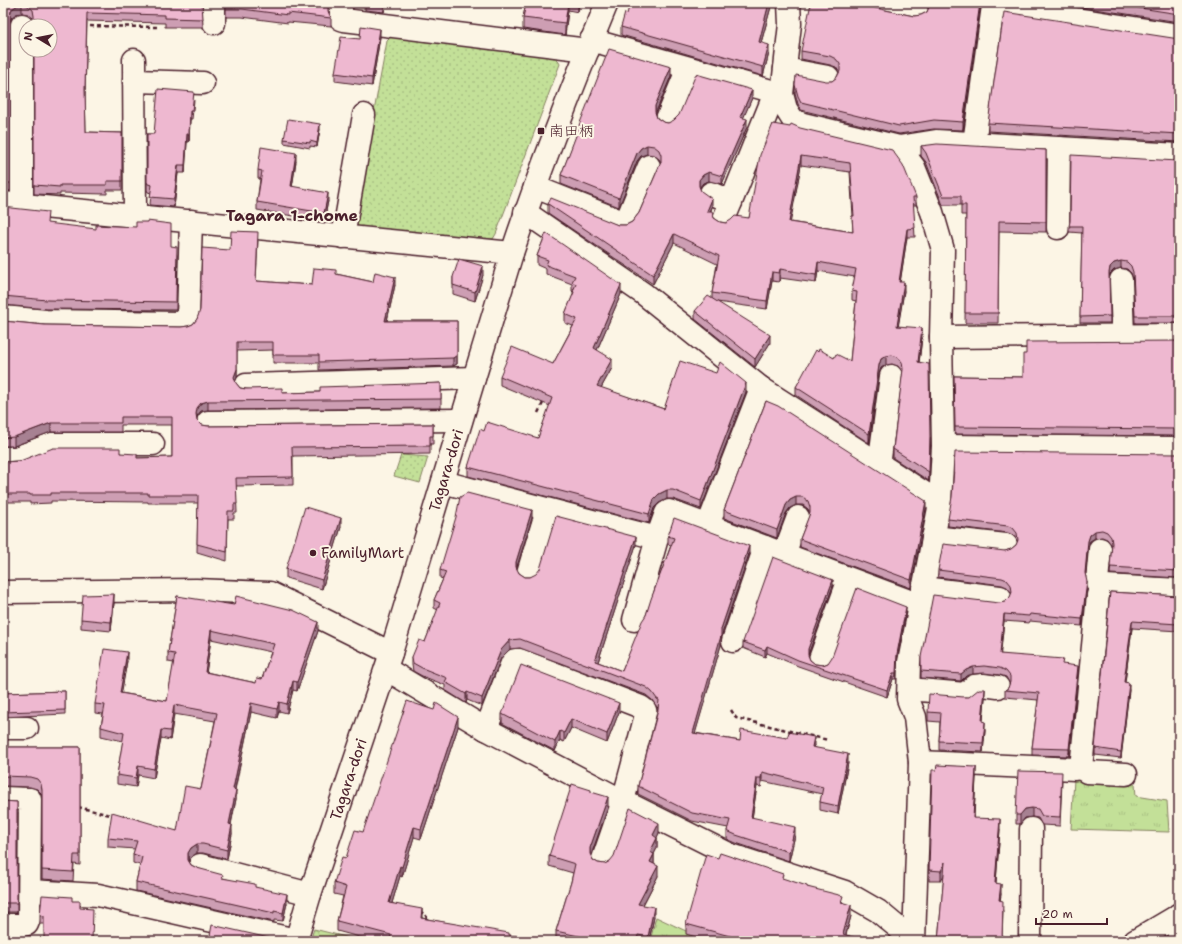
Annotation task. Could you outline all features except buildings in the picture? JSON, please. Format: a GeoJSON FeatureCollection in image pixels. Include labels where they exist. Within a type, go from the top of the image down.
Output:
{"type":"FeatureCollection","features":[{"type":"Feature","properties":{"kind":"street"},"geometry":{"type":"LineString","coordinates":[[341,3],[340,16],[341,19],[344,20],[590,45],[688,68],[779,93]]}},
{"type":"Feature","properties":{"kind":"street","name":"Tagara-dori"},"geometry":{"type":"LineString","coordinates":[[296,940],[388,661],[525,212],[607,3]]}},
{"type":"Feature","properties":{"kind":"street"},"geometry":{"type":"LineString","coordinates":[[711,193],[727,211],[779,93],[785,69],[790,24],[789,3]]}},
{"type":"Feature","properties":{"kind":"street"},"geometry":{"type":"LineString","coordinates":[[874,3],[917,12]]}},
{"type":"Feature","properties":{"kind":"street"},"geometry":{"type":"LineString","coordinates":[[974,143],[993,4],[1179,35]]}},
{"type":"Feature","properties":{"kind":"street"},"geometry":{"type":"LineString","coordinates":[[20,58],[12,204],[512,253]]}},
{"type":"Feature","properties":{"kind":"street"},"geometry":{"type":"LineString","coordinates":[[134,60],[135,216]]}},
{"type":"Feature","properties":{"kind":"street"},"geometry":{"type":"LineString","coordinates":[[667,119],[688,68]]}},
{"type":"Feature","properties":{"kind":"street"},"geometry":{"type":"LineString","coordinates":[[785,69],[828,76]]}},
{"type":"Feature","properties":{"kind":"street"},"geometry":{"type":"LineString","coordinates":[[134,81],[203,83]]}},
{"type":"Feature","properties":{"kind":"street"},"geometry":{"type":"LineString","coordinates":[[779,93],[793,120],[803,124],[899,147],[936,141],[1179,155]]}},
{"type":"Feature","properties":{"kind":"street"},"geometry":{"type":"LineString","coordinates":[[343,237],[364,115]]}},
{"type":"Feature","properties":{"kind":"street"},"geometry":{"type":"LineString","coordinates":[[899,147],[914,167],[932,212],[943,250],[943,446],[940,502],[909,662],[908,700],[915,717],[920,762],[914,941]]}},
{"type":"Feature","properties":{"kind":"street"},"geometry":{"type":"LineString","coordinates":[[1058,228],[1059,148]]}},
{"type":"Feature","properties":{"kind":"street"},"geometry":{"type":"LineString","coordinates":[[535,187],[623,222],[628,217],[649,166]]}},
{"type":"Feature","properties":{"kind":"street"},"geometry":{"type":"LineString","coordinates":[[525,212],[644,294],[761,388],[940,502]]}},
{"type":"Feature","properties":{"kind":"street"},"geometry":{"type":"LineString","coordinates":[[3,317],[46,321],[181,324],[186,322],[188,318],[191,221]]}},
{"type":"Feature","properties":{"kind":"street"},"geometry":{"type":"LineString","coordinates":[[1121,280],[1122,335]]}},
{"type":"Feature","properties":{"kind":"street"},"geometry":{"type":"LineString","coordinates":[[942,337],[1179,335]]}},
{"type":"Feature","properties":{"kind":"street"},"geometry":{"type":"LineString","coordinates":[[878,463],[880,458],[890,376]]}},
{"type":"Feature","properties":{"kind":"street"},"geometry":{"type":"LineString","coordinates":[[246,385],[474,378]]}},
{"type":"Feature","properties":{"kind":"street"},"geometry":{"type":"LineString","coordinates":[[708,525],[761,388]]}},
{"type":"Feature","properties":{"kind":"street"},"geometry":{"type":"LineString","coordinates":[[208,422],[461,420]]}},
{"type":"Feature","properties":{"kind":"street"},"geometry":{"type":"LineString","coordinates":[[3,458],[16,458],[51,444],[153,444]]}},
{"type":"Feature","properties":{"kind":"street"},"geometry":{"type":"LineString","coordinates":[[943,446],[1179,448]]}},
{"type":"Feature","properties":{"kind":"street"},"geometry":{"type":"LineString","coordinates":[[443,482],[657,538]]}},
{"type":"Feature","properties":{"kind":"street"},"geometry":{"type":"LineString","coordinates":[[528,573],[547,510]]}},
{"type":"Feature","properties":{"kind":"street"},"geometry":{"type":"LineString","coordinates":[[634,620],[657,538],[667,512],[708,525],[849,578],[922,596],[1000,597]]}},
{"type":"Feature","properties":{"kind":"street"},"geometry":{"type":"LineString","coordinates":[[733,641],[774,550],[798,517]]}},
{"type":"Feature","properties":{"kind":"street"},"geometry":{"type":"LineString","coordinates":[[933,537],[1006,545]]}},
{"type":"Feature","properties":{"kind":"street"},"geometry":{"type":"LineString","coordinates":[[1100,549],[1097,581],[1101,589]]}},
{"type":"Feature","properties":{"kind":"street"},"geometry":{"type":"LineString","coordinates":[[820,659],[849,578]]}},
{"type":"Feature","properties":{"kind":"street"},"geometry":{"type":"LineString","coordinates":[[1081,768],[1098,595],[1101,589],[1105,586],[1179,590]]}},
{"type":"Feature","properties":{"kind":"street"},"geometry":{"type":"LineString","coordinates":[[3,592],[196,590],[270,593],[388,661],[486,729],[623,801],[731,855],[845,892],[878,911],[914,941]]}},
{"type":"Feature","properties":{"kind":"street"},"geometry":{"type":"LineString","coordinates":[[486,729],[512,664],[515,660],[520,660],[641,707],[645,710],[646,715],[623,801],[602,862]]}},
{"type":"Feature","properties":{"kind":"street"},"geometry":{"type":"LineString","coordinates":[[908,689],[965,694],[974,686],[983,685],[998,687]]}},
{"type":"Feature","properties":{"kind":"street"},"geometry":{"type":"LineString","coordinates":[[3,728],[27,728]]}},
{"type":"Feature","properties":{"kind":"street"},"geometry":{"type":"LineString","coordinates":[[920,762],[1075,769],[1081,768],[1087,772],[1126,774]]}},
{"type":"Feature","properties":{"kind":"street"},"geometry":{"type":"LineString","coordinates":[[3,798],[30,799],[29,919],[27,924],[23,926],[3,925]]}},
{"type":"Feature","properties":{"kind":"street"},"geometry":{"type":"LineString","coordinates":[[1030,941],[1031,829]]}},
{"type":"Feature","properties":{"kind":"street"},"geometry":{"type":"LineString","coordinates":[[200,865],[310,894]]}},
{"type":"Feature","properties":{"kind":"street"},"geometry":{"type":"LineString","coordinates":[[30,891],[98,895],[296,940]]}},
{"type":"Feature","properties":{"kind":"street"},"geometry":{"type":"LineString","coordinates":[[1135,941],[1178,915],[1179,938]]}},
{"type":"Feature","properties":{"kind":"path"},"geometry":{"type":"LineString","coordinates":[[77,26],[157,27]]}},
{"type":"Feature","properties":{"kind":"path"},"geometry":{"type":"LineString","coordinates":[[538,413],[546,396]]}},
{"type":"Feature","properties":{"kind":"path"},"geometry":{"type":"LineString","coordinates":[[731,710],[736,718],[828,740]]}},
{"type":"Feature","properties":{"kind":"path"},"geometry":{"type":"LineString","coordinates":[[73,806],[117,817]]}},
{"type":"Feature","properties":{"kind":"path"},"geometry":{"type":"LineString","coordinates":[[417,910],[426,916],[428,925]]}},
{"type":"Feature","properties":{"kind":"green space"},"geometry":{"type":"Polygon","coordinates":[[[392,36],[556,57],[560,64],[493,239],[357,228],[354,220],[387,41],[392,36]]]}},
{"type":"Feature","properties":{"kind":"green space"},"geometry":{"type":"Polygon","coordinates":[[[401,455],[428,457],[420,483],[394,476],[401,455]]]}},
{"type":"Feature","properties":{"kind":"green space"},"geometry":{"type":"Polygon","coordinates":[[[1074,779],[1135,784],[1136,796],[1167,801],[1169,832],[1071,829],[1074,779]]]}},
{"type":"Feature","properties":{"kind":"green space"},"geometry":{"type":"Polygon","coordinates":[[[656,917],[701,938],[700,941],[650,941],[656,917]]]}},
{"type":"Feature","properties":{"kind":"green space"},"geometry":{"type":"Polygon","coordinates":[[[314,929],[362,941],[310,941],[314,929]]]}},
{"type":"Feature","properties":{"kind":"place","name":"南田柄"},"geometry":{"type":"Point","coordinates":[541,131]}},
{"type":"Feature","properties":{"kind":"place","name":"FamilyMart"},"geometry":{"type":"Point","coordinates":[313,553]}},
{"type":"Feature","properties":{"kind":"district","name":"Tagara 1-chome"},"geometry":{"type":"Point","coordinates":[292,215]}}]}
